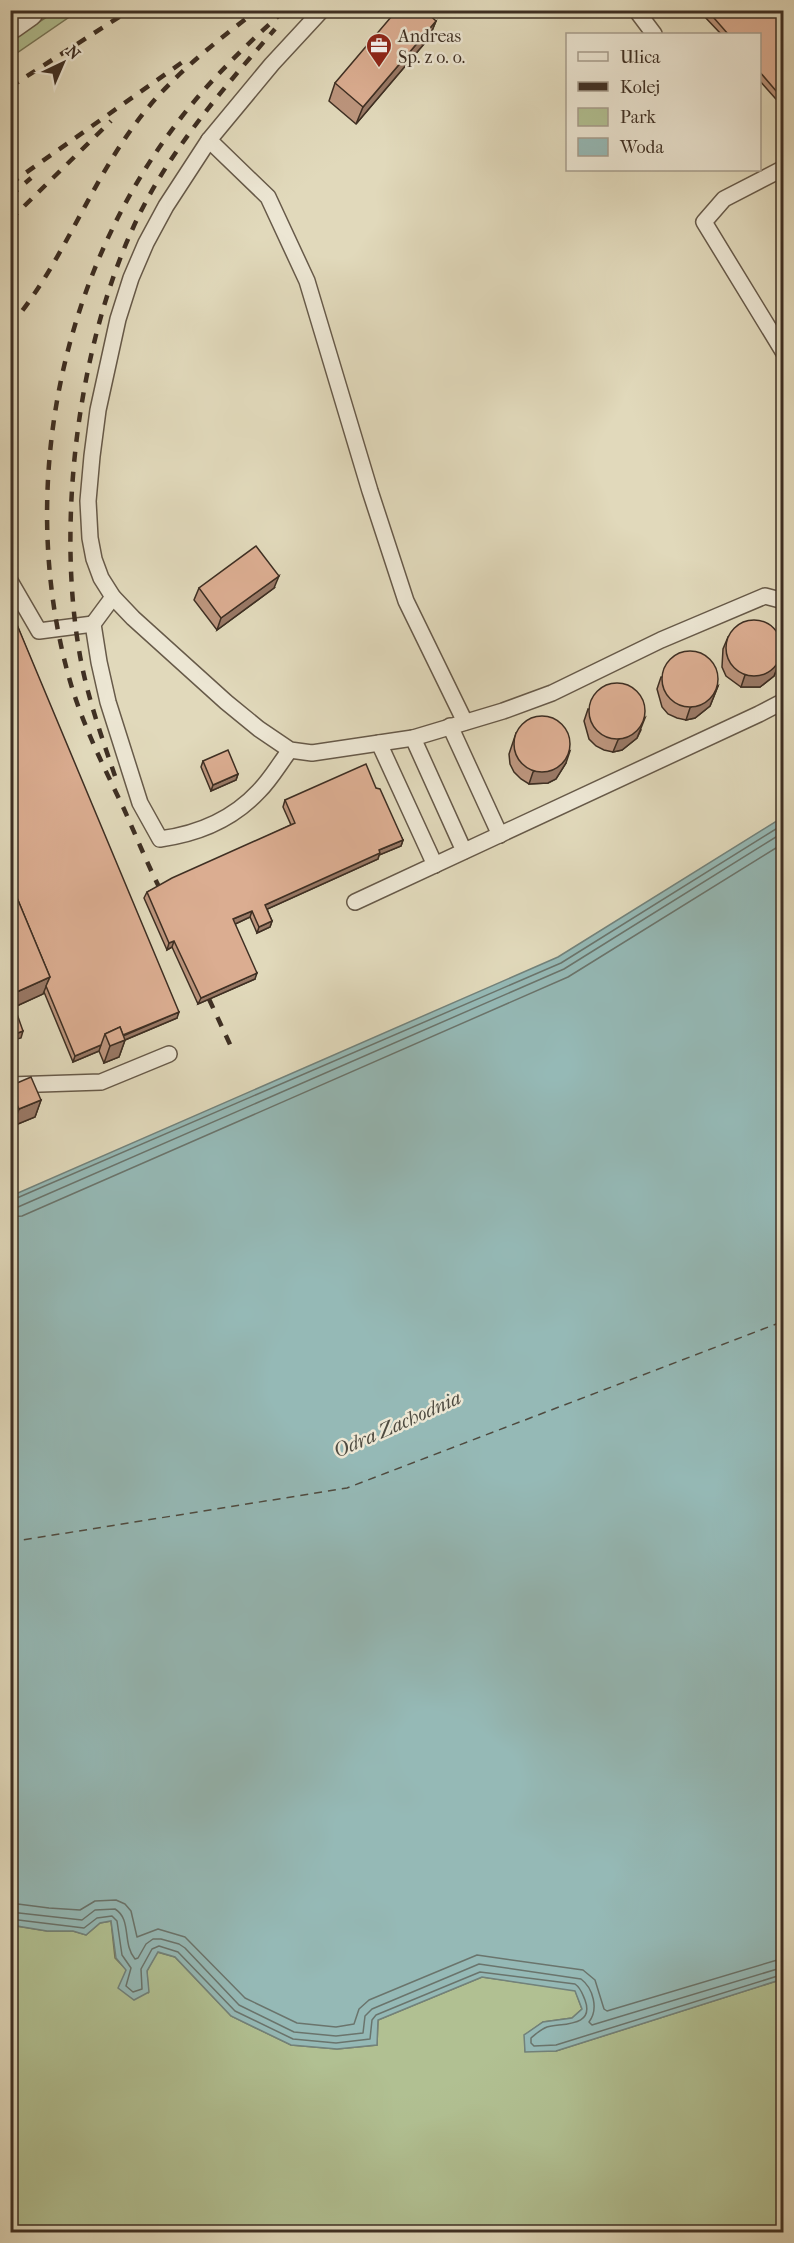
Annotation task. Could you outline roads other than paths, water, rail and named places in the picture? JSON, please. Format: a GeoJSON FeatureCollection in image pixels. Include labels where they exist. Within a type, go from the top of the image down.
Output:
{"type":"FeatureCollection","features":[{"type":"Feature","properties":{"kind":"street"},"geometry":{"type":"LineString","coordinates":[[10,22],[27,10]]}},
{"type":"Feature","properties":{"kind":"lane"},"geometry":{"type":"LineString","coordinates":[[322,10],[272,63],[209,140],[182,178],[146,243],[124,299],[108,364],[92,456],[88,501],[90,538],[94,559],[100,578],[113,597],[133,618],[259,729],[290,750],[312,753],[413,738],[503,711],[552,693],[661,640],[765,596],[783,601]]}},
{"type":"Feature","properties":{"kind":"lane"},"geometry":{"type":"LineString","coordinates":[[636,10],[653,33]]}},
{"type":"Feature","properties":{"kind":"lane"},"geometry":{"type":"LineString","coordinates":[[209,140],[268,197],[308,281],[370,491],[406,601],[500,835]]}},
{"type":"Feature","properties":{"kind":"lane"},"geometry":{"type":"LineString","coordinates":[[783,168],[759,174],[724,200],[705,222],[783,352]]}},
{"type":"Feature","properties":{"kind":"lane"},"geometry":{"type":"LineString","coordinates":[[10,581],[39,631],[93,624]]}},
{"type":"Feature","properties":{"kind":"lane"},"geometry":{"type":"LineString","coordinates":[[113,597],[93,624],[99,662],[108,702],[140,803],[160,839],[182,836],[222,821],[259,792],[290,750]]}},
{"type":"Feature","properties":{"kind":"lane"},"geometry":{"type":"LineString","coordinates":[[355,902],[759,714],[783,700]]}},
{"type":"Feature","properties":{"kind":"lane"},"geometry":{"type":"LineString","coordinates":[[413,738],[464,851]]}},
{"type":"Feature","properties":{"kind":"lane"},"geometry":{"type":"LineString","coordinates":[[379,743],[435,865]]}},
{"type":"Feature","properties":{"kind":"lane"},"geometry":{"type":"LineString","coordinates":[[10,1085],[101,1082],[169,1054]]}},
{"type":"Feature","properties":{"kind":"water","name":"Odra Zachodnia"},"geometry":{"type":"Polygon","coordinates":[[[783,817],[783,1979],[556,2051],[525,2052],[524,2035],[543,2022],[572,2018],[582,2009],[575,1991],[482,1977],[378,2020],[377,2045],[337,2049],[291,2045],[231,2016],[175,1957],[158,1952],[147,1971],[149,1992],[134,2000],[118,1988],[126,1970],[116,1958],[111,1921],[100,1923],[86,1935],[73,1931],[47,1931],[11,1925],[11,1196],[558,957],[783,817]]]}},
{"type":"Feature","properties":{"kind":"railway"},"geometry":{"type":"LineString","coordinates":[[10,87],[130,10]]}},
{"type":"Feature","properties":{"kind":"railway"},"geometry":{"type":"LineString","coordinates":[[160,889],[79,709],[68,674],[53,602],[47,530],[50,456],[60,384],[79,313],[105,244],[139,179],[180,119],[204,90],[285,10]]}},
{"type":"Feature","properties":{"kind":"railway"},"geometry":{"type":"LineString","coordinates":[[10,326],[45,278],[103,173],[136,123],[177,77],[256,11]]}},
{"type":"Feature","properties":{"kind":"railway"},"geometry":{"type":"LineString","coordinates":[[115,776],[86,682],[79,650],[73,599],[70,546],[72,491],[77,435],[86,380],[98,326],[114,275],[146,201],[196,124],[275,29]]}},
{"type":"Feature","properties":{"kind":"railway"},"geometry":{"type":"LineString","coordinates":[[10,184],[184,61]]}},
{"type":"Feature","properties":{"kind":"railway"},"geometry":{"type":"LineString","coordinates":[[10,220],[111,121]]}},
{"type":"Feature","properties":{"kind":"railway"},"geometry":{"type":"LineString","coordinates":[[10,196],[31,178]]}},
{"type":"Feature","properties":{"kind":"railway"},"geometry":{"type":"LineString","coordinates":[[209,999],[234,1053]]}},
{"type":"Feature","properties":{"kind":"place","name":"Andreas Sp. z o. o."},"geometry":{"type":"Point","coordinates":[379,69]}}]}
